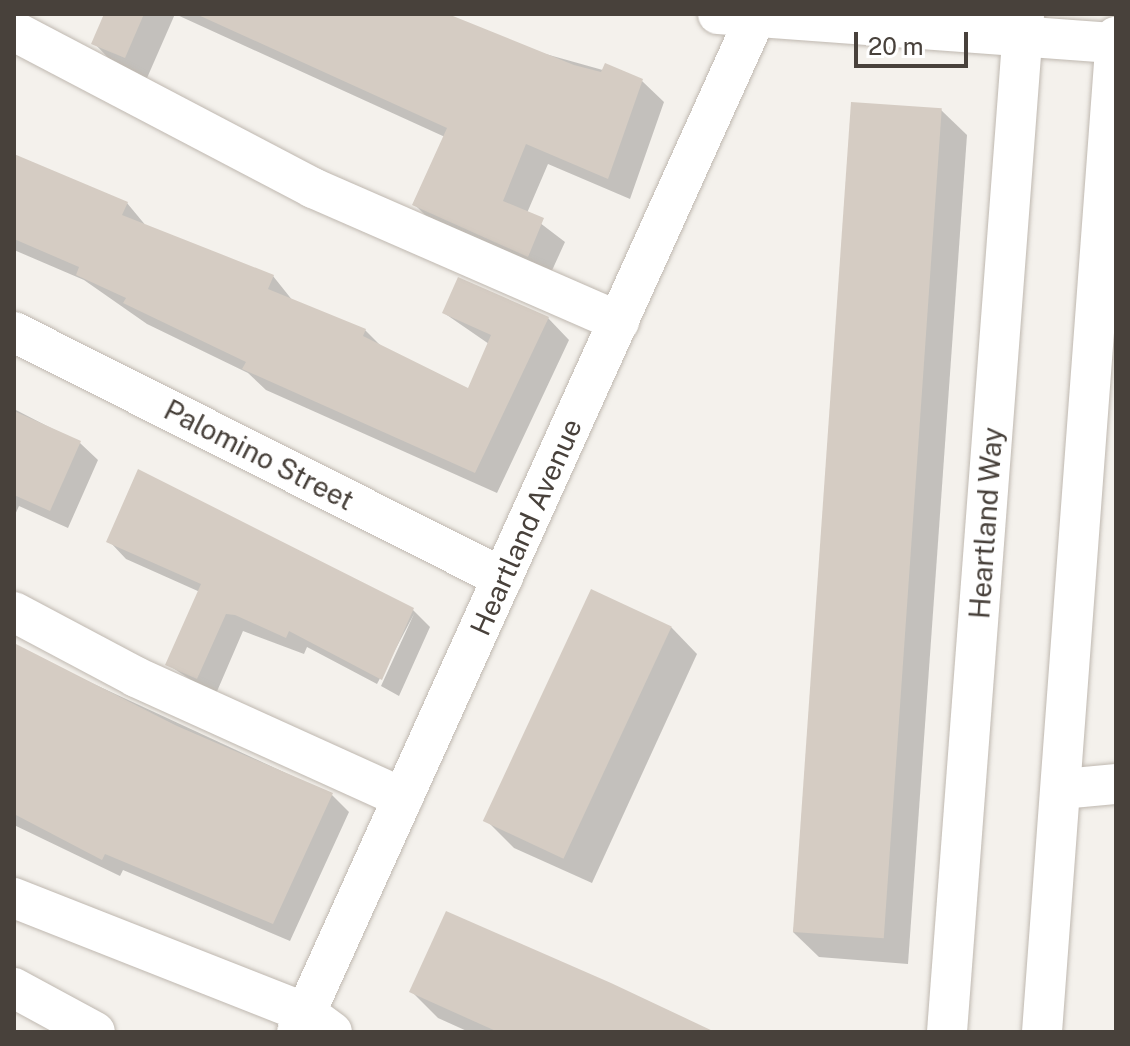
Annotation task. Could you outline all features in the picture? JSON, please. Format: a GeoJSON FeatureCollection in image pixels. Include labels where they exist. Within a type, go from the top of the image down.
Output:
{"type":"FeatureCollection","features":[{"type":"Feature","properties":{"kind":"street"},"geometry":{"type":"LineString","coordinates":[[744,17],[1023,27],[1116,43]]}},
{"type":"Feature","properties":{"kind":"street","name":"Heartland Avenue"},"geometry":{"type":"LineString","coordinates":[[312,1026],[403,798],[619,322],[744,17]]}},
{"type":"Feature","properties":{"kind":"street","name":"Heartland Way"},"geometry":{"type":"LineString","coordinates":[[947,1032],[1023,27]]}},
{"type":"Feature","properties":{"kind":"street"},"geometry":{"type":"LineString","coordinates":[[14,31],[313,188],[619,322]]}},
{"type":"Feature","properties":{"kind":"street"},"geometry":{"type":"LineString","coordinates":[[1042,1032],[1116,37]]}},
{"type":"Feature","properties":{"kind":"street","name":"Palomino Street"},"geometry":{"type":"LineString","coordinates":[[14,332],[503,578]]}},
{"type":"Feature","properties":{"kind":"street"},"geometry":{"type":"LineString","coordinates":[[14,612],[136,677],[403,798]]}},
{"type":"Feature","properties":{"kind":"street"},"geometry":{"type":"LineString","coordinates":[[1062,789],[1116,784]]}},
{"type":"Feature","properties":{"kind":"street"},"geometry":{"type":"LineString","coordinates":[[14,898],[312,1026]]}},
{"type":"Feature","properties":{"kind":"street"},"geometry":{"type":"LineString","coordinates":[[14,988],[95,1032]]}},
{"type":"Feature","properties":{"kind":"building"},"geometry":{"type":"Polygon","coordinates":[[[104,14],[144,14],[125,58],[91,44],[104,14]]]}},
{"type":"Feature","properties":{"kind":"building"},"geometry":{"type":"Polygon","coordinates":[[[196,14],[448,14],[574,65],[601,72],[605,63],[643,79],[608,179],[526,144],[503,201],[544,218],[528,257],[412,205],[447,128],[196,14]]]}},
{"type":"Feature","properties":{"kind":"building"},"geometry":{"type":"Polygon","coordinates":[[[851,102],[942,108],[884,938],[793,932],[851,102]]]}},
{"type":"Feature","properties":{"kind":"building"},"geometry":{"type":"Polygon","coordinates":[[[14,154],[128,202],[122,215],[274,275],[268,289],[366,329],[363,336],[468,388],[491,335],[442,313],[458,277],[549,317],[475,473],[242,369],[246,362],[123,303],[126,298],[76,275],[79,267],[14,239],[14,154]]]}},
{"type":"Feature","properties":{"kind":"building"},"geometry":{"type":"Polygon","coordinates":[[[14,411],[81,441],[50,511],[14,495],[14,411]]]}},
{"type":"Feature","properties":{"kind":"building"},"geometry":{"type":"Polygon","coordinates":[[[138,469],[414,608],[382,680],[289,631],[286,638],[235,615],[226,614],[197,679],[165,665],[201,584],[106,542],[138,469]]]}},
{"type":"Feature","properties":{"kind":"building"},"geometry":{"type":"Polygon","coordinates":[[[591,589],[672,627],[563,859],[483,821],[591,589]]]}},
{"type":"Feature","properties":{"kind":"building"},"geometry":{"type":"Polygon","coordinates":[[[14,643],[177,726],[333,793],[273,924],[105,854],[102,860],[14,814],[14,643]]]}},
{"type":"Feature","properties":{"kind":"building"},"geometry":{"type":"Polygon","coordinates":[[[446,911],[715,1032],[498,1032],[409,992],[446,911]]]}}]}
